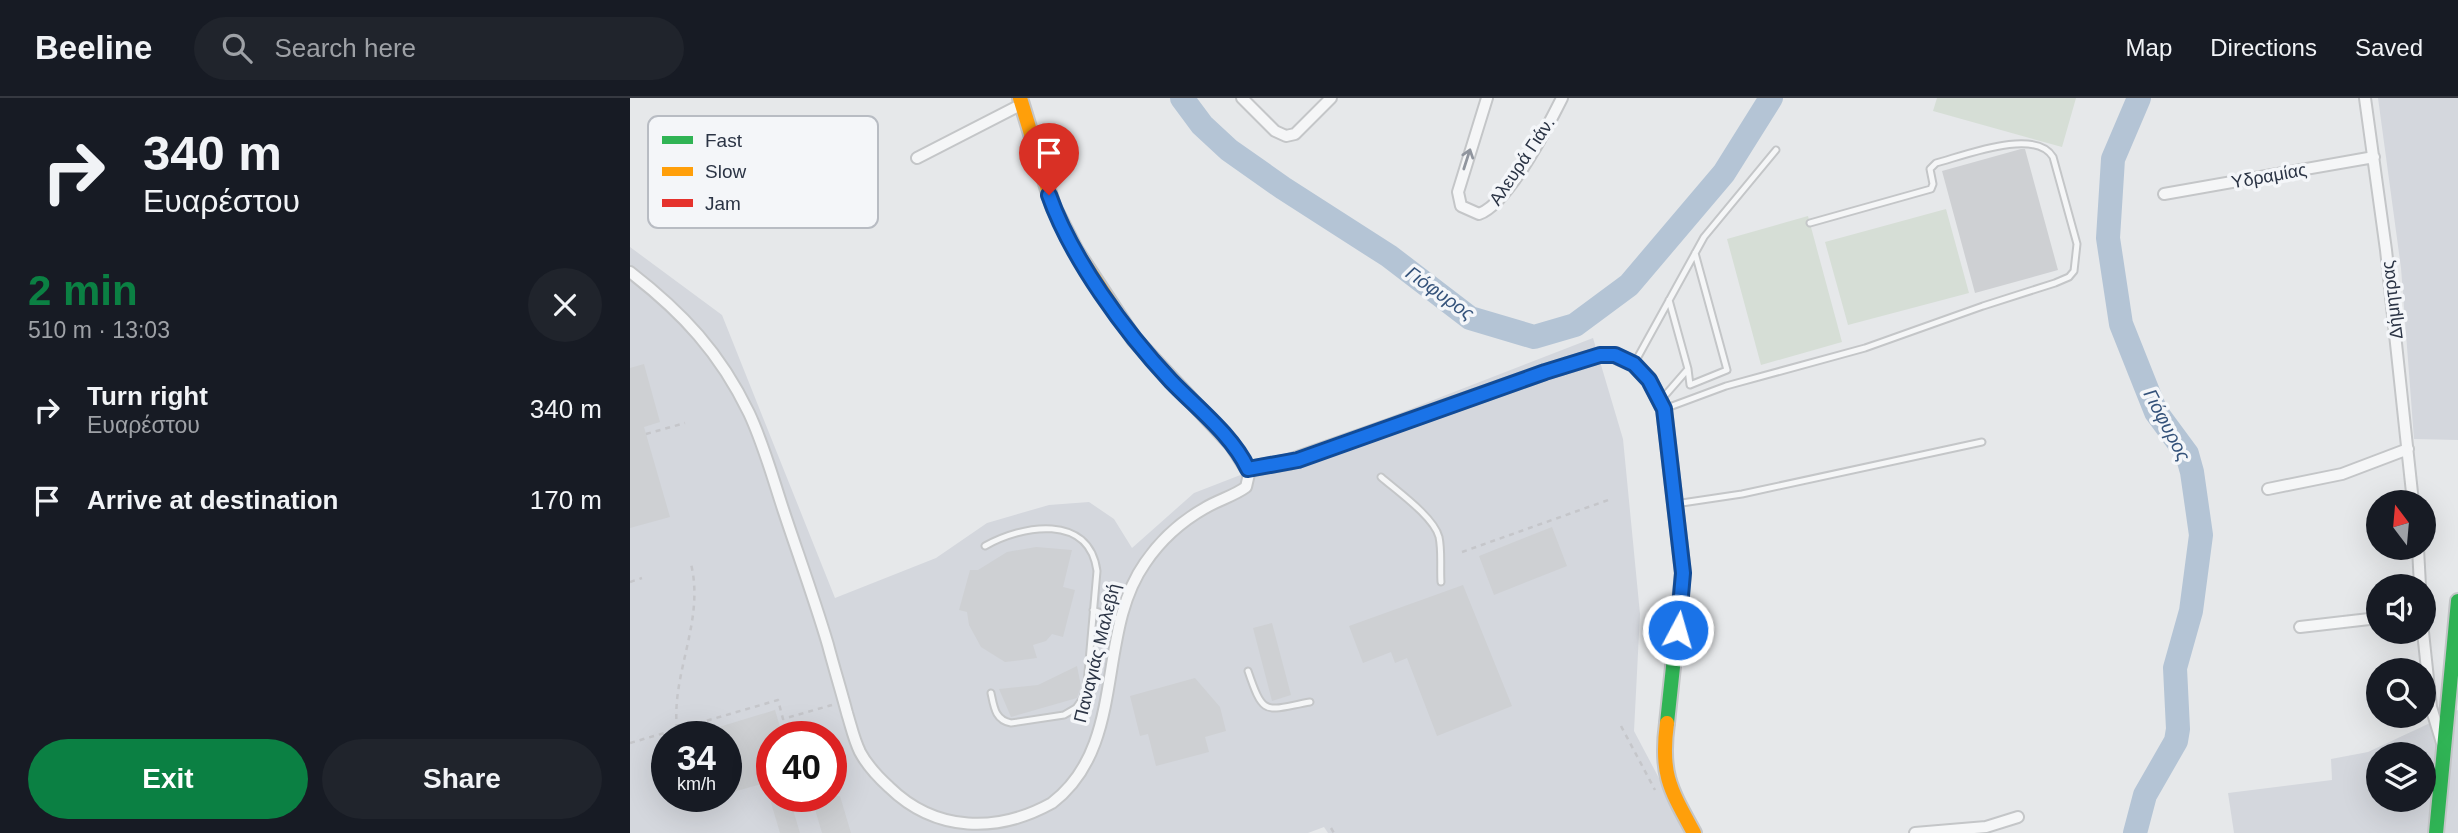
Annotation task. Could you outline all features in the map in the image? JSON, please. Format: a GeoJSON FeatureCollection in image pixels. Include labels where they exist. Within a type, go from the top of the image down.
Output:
{"type":"FeatureCollection","features":[{"type":"Feature","properties":{"kind":"street"},"geometry":{"type":"LineString","coordinates":[[1242,98],[1275,131],[1286,136],[1299,131],[1331,98]]}},
{"type":"Feature","properties":{"kind":"street","name":"Αλευρά Γιάν."},"geometry":{"type":"LineString","coordinates":[[1487,98],[1458,192],[1461,206],[1483,214],[1498,201],[1535,146],[1562,98]]}},
{"type":"Feature","properties":{"kind":"street","name":"Δήμητρας"},"geometry":{"type":"LineString","coordinates":[[2365,98],[2412,490]]}},
{"type":"Feature","properties":{"kind":"street"},"geometry":{"type":"LineString","coordinates":[[917,158],[1021,101],[1053,206],[1065,233],[1097,286],[1134,339],[1238,451],[1248,469],[1298,460],[1600,355],[1615,355],[1634,364],[1649,380],[1662,405],[1675,504],[1683,584],[1663,751],[1669,787],[1694,833]]}},
{"type":"Feature","properties":{"kind":"street","name":"Υδραμίας"},"geometry":{"type":"LineString","coordinates":[[2164,194],[2374,157]]}},
{"type":"Feature","properties":{"kind":"street","name":"Παναγιάς Μαλεβή"},"geometry":{"type":"LineString","coordinates":[[630,272],[675,309],[696,331],[723,367],[749,413],[818,611],[857,746],[878,776],[912,807],[934,820],[964,828],[1006,825],[1030,817],[1051,804],[1066,790],[1093,748],[1104,711],[1121,620],[1135,580],[1156,548],[1195,514],[1246,487],[1248,469]]}},
{"type":"Feature","properties":{"kind":"street"},"geometry":{"type":"LineString","coordinates":[[2268,489],[2342,474],[2407,449]]}},
{"type":"Feature","properties":{"kind":"street"},"geometry":{"type":"LineString","coordinates":[[2436,833],[2458,601]]}},
{"type":"Feature","properties":{"kind":"street"},"geometry":{"type":"LineString","coordinates":[[2300,627],[2366,619]]}},
{"type":"Feature","properties":{"kind":"street"},"geometry":{"type":"LineString","coordinates":[[2424,644],[2431,707],[2443,746]]}},
{"type":"Feature","properties":{"kind":"street"},"geometry":{"type":"LineString","coordinates":[[1915,833],[1986,827],[2018,817]]}},
{"type":"Feature","properties":{"kind":"lane"},"geometry":{"type":"LineString","coordinates":[[1662,405],[1865,348],[2055,283],[2069,277],[2074,271],[2076,259],[2077,244],[2053,157],[2048,149],[2035,144],[2009,144],[1936,163],[1930,169],[1933,184],[1931,189],[1810,223]]}},
{"type":"Feature","properties":{"kind":"lane"},"geometry":{"type":"LineString","coordinates":[[1634,364],[1704,237],[1776,150]]}},
{"type":"Feature","properties":{"kind":"lane"},"geometry":{"type":"LineString","coordinates":[[1670,300],[1690,385],[1727,370],[1695,253]]}},
{"type":"Feature","properties":{"kind":"lane"},"geometry":{"type":"LineString","coordinates":[[1662,405],[1688,369]]}},
{"type":"Feature","properties":{"kind":"lane"},"geometry":{"type":"LineString","coordinates":[[1675,504],[1742,494],[1983,442]]}},
{"type":"Feature","properties":{"kind":"lane"},"geometry":{"type":"LineString","coordinates":[[1381,477],[1436,529],[1440,541],[1441,582]]}},
{"type":"Feature","properties":{"kind":"lane"},"geometry":{"type":"LineString","coordinates":[[985,546],[1009,534],[1031,530],[1057,530],[1074,534],[1084,542],[1095,559],[1097,577],[1085,694],[1076,708],[1064,715],[1048,719],[1004,722],[997,716],[991,693]]}},
{"type":"Feature","properties":{"kind":"lane"},"geometry":{"type":"LineString","coordinates":[[1093,610],[1121,620]]}},
{"type":"Feature","properties":{"kind":"lane"},"geometry":{"type":"LineString","coordinates":[[1248,671],[1258,700],[1264,706],[1273,708],[1310,702]]}},
{"type":"Feature","properties":{"kind":"path"},"geometry":{"type":"LineString","coordinates":[[646,434],[685,423]]}},
{"type":"Feature","properties":{"kind":"path"},"geometry":{"type":"LineString","coordinates":[[1462,552],[1611,499]]}},
{"type":"Feature","properties":{"kind":"path"},"geometry":{"type":"LineString","coordinates":[[677,721],[676,703],[694,608],[695,588],[691,564]]}},
{"type":"Feature","properties":{"kind":"path"},"geometry":{"type":"LineString","coordinates":[[630,582],[642,578]]}},
{"type":"Feature","properties":{"kind":"path"},"geometry":{"type":"LineString","coordinates":[[705,721],[778,700],[783,719],[844,701]]}},
{"type":"Feature","properties":{"kind":"path"},"geometry":{"type":"LineString","coordinates":[[1621,726],[1659,797]]}},
{"type":"Feature","properties":{"kind":"path"},"geometry":{"type":"LineString","coordinates":[[630,743],[651,737]]}},
{"type":"Feature","properties":{"kind":"path"},"geometry":{"type":"LineString","coordinates":[[1331,828],[1334,833]]}},
{"type":"Feature","properties":{"kind":"shaded area"},"geometry":{"type":"Polygon","coordinates":[[[1937,98],[2076,98],[2062,147],[1933,111],[1937,98]]]}},
{"type":"Feature","properties":{"kind":"shaded area"},"geometry":{"type":"Polygon","coordinates":[[[2378,98],[2458,98],[2458,440],[2414,439],[2401,268],[2378,98]]]}},
{"type":"Feature","properties":{"kind":"shaded area"},"geometry":{"type":"Polygon","coordinates":[[[1946,209],[1969,293],[1848,325],[1825,242],[1946,209]]]}},
{"type":"Feature","properties":{"kind":"shaded area"},"geometry":{"type":"Polygon","coordinates":[[[1808,216],[1842,342],[1761,365],[1727,239],[1808,216]]]}},
{"type":"Feature","properties":{"kind":"shaded area"},"geometry":{"type":"Polygon","coordinates":[[[630,247],[722,315],[835,598],[936,558],[987,523],[1049,505],[1089,502],[1114,519],[1132,548],[1194,493],[1593,338],[1623,439],[1640,614],[1634,731],[1688,833],[1328,833],[1324,827],[1308,833],[630,833],[630,247]]]}},
{"type":"Feature","properties":{"kind":"shaded area"},"geometry":{"type":"Polygon","coordinates":[[[2458,710],[2458,833],[2234,833],[2228,793],[2332,780],[2331,759],[2366,752],[2366,812],[2436,812],[2436,742],[2389,742],[2419,728],[2436,728],[2436,720],[2458,710]]]}},
{"type":"Feature","properties":{"kind":"building"},"geometry":{"type":"Polygon","coordinates":[[[2025,149],[2058,270],[1975,293],[1942,171],[2025,149]]]}},
{"type":"Feature","properties":{"kind":"building"},"geometry":{"type":"Polygon","coordinates":[[[644,364],[660,422],[644,427],[670,517],[630,528],[630,368],[644,364]]]}},
{"type":"Feature","properties":{"kind":"building"},"geometry":{"type":"Polygon","coordinates":[[[1552,527],[1567,566],[1494,595],[1479,556],[1552,527]]]}},
{"type":"Feature","properties":{"kind":"building"},"geometry":{"type":"Polygon","coordinates":[[[1036,547],[1072,550],[1063,587],[1075,590],[1063,637],[1052,634],[1046,641],[1033,645],[1037,658],[1005,662],[981,647],[969,625],[967,612],[959,610],[970,570],[978,570],[1007,552],[1036,547]]]}},
{"type":"Feature","properties":{"kind":"building"},"geometry":{"type":"Polygon","coordinates":[[[1463,585],[1512,706],[1437,736],[1407,658],[1395,663],[1391,652],[1363,663],[1349,626],[1463,585]]]}},
{"type":"Feature","properties":{"kind":"building"},"geometry":{"type":"Polygon","coordinates":[[[1272,623],[1291,695],[1272,701],[1253,628],[1272,623]]]}},
{"type":"Feature","properties":{"kind":"building"},"geometry":{"type":"Polygon","coordinates":[[[1077,666],[1081,686],[1077,698],[1011,717],[999,689],[1038,685],[1077,666]]]}},
{"type":"Feature","properties":{"kind":"building"},"geometry":{"type":"Polygon","coordinates":[[[1195,678],[1220,707],[1226,731],[1205,737],[1209,752],[1156,766],[1148,734],[1140,736],[1130,696],[1195,678]]]}},
{"type":"Feature","properties":{"kind":"building"},"geometry":{"type":"Polygon","coordinates":[[[775,710],[778,721],[756,721],[756,786],[742,789],[742,721],[739,721],[775,710]]]}},
{"type":"Feature","properties":{"kind":"building"},"geometry":{"type":"Polygon","coordinates":[[[774,812],[794,812],[800,833],[780,833],[774,812]]]}},
{"type":"Feature","properties":{"kind":"building"},"geometry":{"type":"Polygon","coordinates":[[[816,812],[845,812],[851,833],[822,833],[816,812]]]}},
{"type":"Feature","properties":{"kind":"waterway","name":"Γιόφυρος"},"geometry":{"type":"LineString","coordinates":[[1182,98],[1202,125],[1229,150],[1389,256],[1470,318],[1534,337],[1575,325],[1629,285],[1724,173],[1771,98]]}},
{"type":"Feature","properties":{"kind":"waterway","name":"Γιόφυρος"},"geometry":{"type":"LineString","coordinates":[[2135,833],[2145,795],[2176,741],[2178,729],[2175,668],[2191,611],[2201,535],[2187,454],[2156,412],[2121,324],[2108,238],[2113,159],[2139,98]]}},
{"type":"Feature","properties":{"kind":"traffic: fast"},"geometry":{"type":"LineString","coordinates":[[1614,355],[1634,364],[1649,380],[1664,409],[1683,573],[1667,723]]}},
{"type":"Feature","properties":{"kind":"traffic: fast"},"geometry":{"type":"LineString","coordinates":[[2436,833],[2458,601]]}},
{"type":"Feature","properties":{"kind":"traffic: slow"},"geometry":{"type":"LineString","coordinates":[[1020,98],[1053,206],[1076,251],[1134,339],[1232,444],[1248,469],[1289,462]]}},
{"type":"Feature","properties":{"kind":"traffic: slow"},"geometry":{"type":"LineString","coordinates":[[1667,723],[1666,769],[1673,792],[1694,833]]}},
{"type":"Feature","properties":{"kind":"traffic: jam"},"geometry":{"type":"LineString","coordinates":[[1289,462],[1545,372],[1600,355],[1614,355]]}},
{"type":"Feature","properties":{"kind":"route"},"geometry":{"type":"LineString","coordinates":[[1049,195],[1065,233],[1125,327],[1169,379],[1238,451],[1248,469],[1298,460],[1600,355],[1615,355],[1634,364],[1649,380],[1664,409],[1683,573],[1678,630]]}}]}
